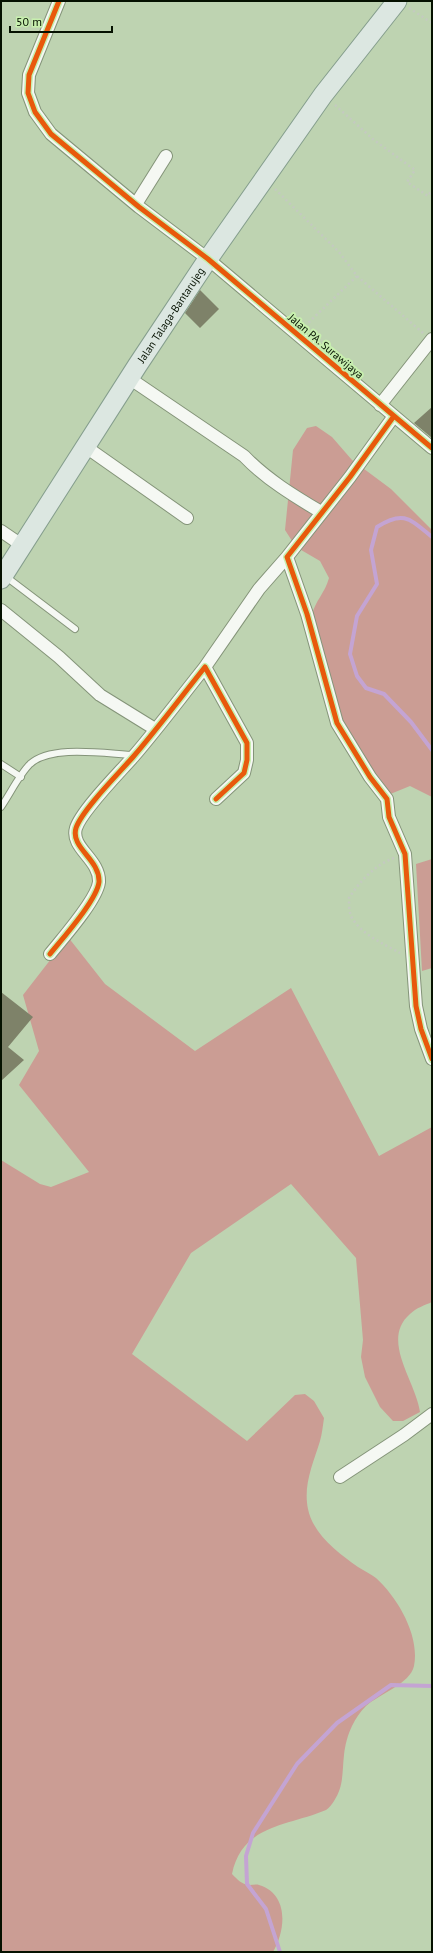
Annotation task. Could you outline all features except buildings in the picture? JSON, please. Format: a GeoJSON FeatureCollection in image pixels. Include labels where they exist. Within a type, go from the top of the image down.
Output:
{"type":"FeatureCollection","features":[{"type":"Feature","properties":{"kind":"main road","name":"Jalan Talaga-Bantarujeg"},"geometry":{"type":"LineString","coordinates":[[2,577],[129,378],[208,259],[265,180],[323,95],[402,3]]}},
{"type":"Feature","properties":{"kind":"street","name":"Jalan PA. Surawijaya"},"geometry":{"type":"LineString","coordinates":[[59,1],[29,75],[28,93],[35,112],[51,134],[136,204],[208,259],[432,448]]}},
{"type":"Feature","properties":{"kind":"street"},"geometry":{"type":"LineString","coordinates":[[136,204],[166,156]]}},
{"type":"Feature","properties":{"kind":"street"},"geometry":{"type":"LineString","coordinates":[[380,404],[432,339]]}},
{"type":"Feature","properties":{"kind":"street"},"geometry":{"type":"LineString","coordinates":[[129,378],[244,456],[260,471],[293,495],[321,512]]}},
{"type":"Feature","properties":{"kind":"street"},"geometry":{"type":"LineString","coordinates":[[50,954],[92,898],[99,882],[96,866],[77,843],[76,829],[83,815],[135,755],[206,667],[259,589],[287,557],[394,416]]}},
{"type":"Feature","properties":{"kind":"street"},"geometry":{"type":"LineString","coordinates":[[86,447],[187,518]]}},
{"type":"Feature","properties":{"kind":"street"},"geometry":{"type":"LineString","coordinates":[[1,531],[23,546]]}},
{"type":"Feature","properties":{"kind":"street"},"geometry":{"type":"LineString","coordinates":[[287,557],[306,614],[337,723],[370,777],[388,799],[388,816],[406,854],[413,960],[412,971],[416,1006],[421,1029],[432,1059]]}},
{"type":"Feature","properties":{"kind":"street"},"geometry":{"type":"LineString","coordinates":[[1,610],[59,657],[100,695],[155,729]]}},
{"type":"Feature","properties":{"kind":"street"},"geometry":{"type":"LineString","coordinates":[[206,667],[247,743],[247,760],[244,773],[216,799]]}},
{"type":"Feature","properties":{"kind":"street"},"geometry":{"type":"LineString","coordinates":[[340,1477],[404,1435],[432,1414]]}},
{"type":"Feature","properties":{"kind":"lane"},"geometry":{"type":"LineString","coordinates":[[2,577],[75,629]]}},
{"type":"Feature","properties":{"kind":"lane"},"geometry":{"type":"LineString","coordinates":[[1,807],[30,764],[42,756],[62,751],[135,755]]}},
{"type":"Feature","properties":{"kind":"lane"},"geometry":{"type":"LineString","coordinates":[[1,764],[21,777]]}},
{"type":"Feature","properties":{"kind":"path"},"geometry":{"type":"LineString","coordinates":[[402,3],[432,23]]}},
{"type":"Feature","properties":{"kind":"path"},"geometry":{"type":"LineString","coordinates":[[323,95],[374,140],[414,170],[407,182],[428,196],[432,190]]}},
{"type":"Feature","properties":{"kind":"path"},"geometry":{"type":"LineString","coordinates":[[265,180],[339,252],[357,276],[432,339]]}},
{"type":"Feature","properties":{"kind":"path"},"geometry":{"type":"LineString","coordinates":[[297,334],[357,276]]}},
{"type":"Feature","properties":{"kind":"path"},"geometry":{"type":"LineString","coordinates":[[406,854],[384,862],[358,884],[349,898],[350,915],[358,926],[378,941],[413,960]]}},
{"type":"Feature","properties":{"kind":"shaded area"},"geometry":{"type":"Polygon","coordinates":[[[316,426],[332,437],[352,460],[391,489],[432,530],[432,797],[410,786],[383,797],[361,750],[341,727],[312,615],[315,605],[329,578],[320,561],[296,547],[285,530],[293,450],[307,428],[316,426]]]}},
{"type":"Feature","properties":{"kind":"shaded area"},"geometry":{"type":"Polygon","coordinates":[[[432,859],[432,968],[422,971],[416,864],[432,859]]]}},
{"type":"Feature","properties":{"kind":"shaded area"},"geometry":{"type":"Polygon","coordinates":[[[68,937],[105,984],[195,1051],[291,988],[379,1156],[432,1127],[432,1302],[418,1308],[410,1314],[402,1324],[398,1336],[402,1361],[420,1412],[403,1421],[393,1421],[380,1407],[365,1377],[361,1357],[363,1340],[356,1258],[291,1184],[191,1253],[132,1354],[247,1441],[295,1395],[305,1394],[314,1401],[324,1418],[321,1438],[308,1483],[307,1500],[311,1518],[321,1535],[342,1556],[376,1578],[384,1586],[406,1618],[414,1642],[414,1666],[407,1678],[366,1706],[358,1715],[352,1726],[345,1747],[340,1790],[330,1806],[326,1810],[269,1829],[256,1836],[246,1845],[237,1858],[232,1874],[245,1884],[258,1885],[269,1890],[276,1896],[280,1904],[282,1914],[281,1934],[273,1952],[1,1952],[1,1160],[40,1184],[51,1187],[89,1172],[19,1085],[39,1051],[23,995],[68,937]]]}},
{"type":"Feature","properties":{"kind":"waterway"},"geometry":{"type":"LineString","coordinates":[[432,537],[418,525],[406,519],[394,519],[377,527],[371,550],[377,584],[357,616],[350,654],[357,676],[366,688],[384,694],[411,722],[432,750]]}},
{"type":"Feature","properties":{"kind":"waterway"},"geometry":{"type":"LineString","coordinates":[[280,1952],[266,1909],[247,1884],[246,1856],[253,1833],[297,1764],[337,1723],[391,1685],[432,1686]]}},
{"type":"Feature","properties":{"kind":"cycle path"},"geometry":{"type":"LineString","coordinates":[[59,1],[29,75],[28,93],[35,112],[51,134],[139,207],[208,259],[432,448]]}},
{"type":"Feature","properties":{"kind":"cycle path"},"geometry":{"type":"LineString","coordinates":[[394,416],[350,477],[287,557],[307,614],[337,723],[370,777],[387,799],[389,817],[405,854],[416,1006],[421,1029],[432,1059]]}},
{"type":"Feature","properties":{"kind":"cycle path"},"geometry":{"type":"LineString","coordinates":[[50,954],[86,909],[97,890],[99,882],[95,867],[77,842],[75,835],[76,828],[80,820],[93,802],[133,757],[205,667],[247,743],[247,760],[244,773],[216,799]]}}]}
